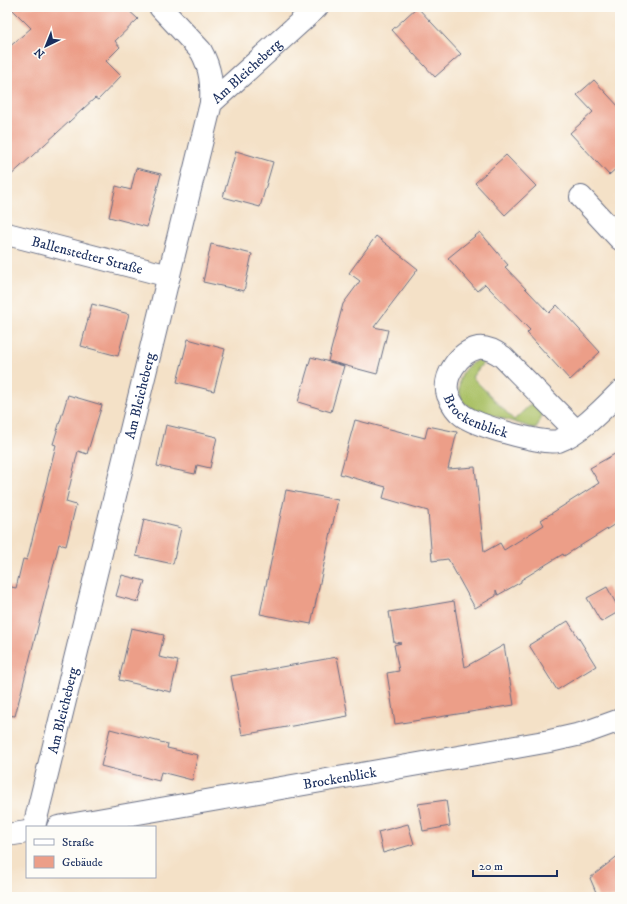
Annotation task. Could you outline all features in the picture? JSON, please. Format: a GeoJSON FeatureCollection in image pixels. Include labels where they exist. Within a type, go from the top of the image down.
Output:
{"type":"FeatureCollection","features":[{"type":"Feature","properties":{"kind":"street"},"geometry":{"type":"LineString","coordinates":[[160,7],[201,51],[206,60],[212,80],[211,104]]}},
{"type":"Feature","properties":{"kind":"street","name":"Am Bleicheberg"},"geometry":{"type":"LineString","coordinates":[[34,826],[211,104],[318,7]]}},
{"type":"Feature","properties":{"kind":"street"},"geometry":{"type":"LineString","coordinates":[[581,197],[620,240]]}},
{"type":"Feature","properties":{"kind":"street","name":"Ballenstedter Straße"},"geometry":{"type":"LineString","coordinates":[[7,234],[168,276]]}},
{"type":"Feature","properties":{"kind":"street","name":"Brockenblick"},"geometry":{"type":"LineString","coordinates":[[576,430],[503,357],[496,352],[489,349],[476,349],[459,359],[451,372],[446,388],[458,412],[468,418],[544,442],[556,441],[576,430],[620,392]]}},
{"type":"Feature","properties":{"kind":"street","name":"Brockenblick"},"geometry":{"type":"LineString","coordinates":[[64,826],[550,741],[581,734],[620,720]]}},
{"type":"Feature","properties":{"kind":"street"},"geometry":{"type":"LineString","coordinates":[[7,835],[26,832]]}},
{"type":"Feature","properties":{"kind":"green space"},"geometry":{"type":"Polygon","coordinates":[[[487,358],[472,377],[514,420],[533,402],[543,414],[536,429],[473,409],[463,402],[459,386],[463,373],[472,363],[487,358]]]}},
{"type":"Feature","properties":{"kind":"building"},"geometry":{"type":"Polygon","coordinates":[[[10,7],[122,7],[126,8],[138,19],[115,41],[120,47],[106,61],[121,76],[98,100],[95,98],[7,179],[7,49],[31,28],[10,7]]]}},
{"type":"Feature","properties":{"kind":"building"},"geometry":{"type":"Polygon","coordinates":[[[417,7],[461,54],[435,77],[392,30],[417,7]]]}},
{"type":"Feature","properties":{"kind":"building"},"geometry":{"type":"Polygon","coordinates":[[[594,80],[620,108],[620,165],[609,175],[570,133],[593,112],[577,95],[594,80]]]}},
{"type":"Feature","properties":{"kind":"building"},"geometry":{"type":"Polygon","coordinates":[[[236,151],[273,162],[260,207],[223,197],[236,151]]]}},
{"type":"Feature","properties":{"kind":"building"},"geometry":{"type":"Polygon","coordinates":[[[506,155],[536,186],[505,215],[475,183],[506,155]]]}},
{"type":"Feature","properties":{"kind":"building"},"geometry":{"type":"Polygon","coordinates":[[[136,168],[161,174],[147,227],[109,217],[116,186],[131,190],[136,168]]]}},
{"type":"Feature","properties":{"kind":"building"},"geometry":{"type":"Polygon","coordinates":[[[480,232],[508,265],[505,267],[549,313],[557,305],[600,352],[570,380],[527,333],[530,330],[485,284],[477,291],[448,258],[480,232]]]}},
{"type":"Feature","properties":{"kind":"building"},"geometry":{"type":"Polygon","coordinates":[[[376,236],[418,269],[374,327],[388,330],[377,374],[328,361],[343,304],[360,281],[349,273],[376,236]]]}},
{"type":"Feature","properties":{"kind":"building"},"geometry":{"type":"Polygon","coordinates":[[[211,244],[252,254],[244,291],[203,282],[211,244]]]}},
{"type":"Feature","properties":{"kind":"building"},"geometry":{"type":"Polygon","coordinates":[[[92,304],[129,314],[118,356],[81,346],[92,304]]]}},
{"type":"Feature","properties":{"kind":"building"},"geometry":{"type":"Polygon","coordinates":[[[188,339],[225,349],[214,391],[177,382],[188,339]]]}},
{"type":"Feature","properties":{"kind":"building"},"geometry":{"type":"Polygon","coordinates":[[[311,357],[344,366],[331,412],[298,402],[311,357]]]}},
{"type":"Feature","properties":{"kind":"building"},"geometry":{"type":"Polygon","coordinates":[[[68,395],[102,405],[87,454],[78,451],[66,502],[76,505],[66,546],[59,544],[15,716],[7,715],[7,586],[16,588],[23,559],[27,560],[56,445],[53,444],[68,395]]]}},
{"type":"Feature","properties":{"kind":"building"},"geometry":{"type":"Polygon","coordinates":[[[355,420],[425,438],[428,426],[457,432],[448,469],[475,467],[484,552],[500,543],[504,550],[544,525],[541,520],[599,483],[590,468],[620,451],[620,521],[564,556],[563,554],[521,580],[521,582],[498,595],[496,590],[496,596],[475,608],[448,559],[432,561],[428,511],[383,498],[386,487],[340,474],[355,420]]]}},
{"type":"Feature","properties":{"kind":"building"},"geometry":{"type":"Polygon","coordinates":[[[166,425],[217,437],[210,468],[197,465],[195,474],[157,466],[166,425]]]}},
{"type":"Feature","properties":{"kind":"building"},"geometry":{"type":"Polygon","coordinates":[[[286,490],[338,500],[311,624],[260,614],[286,490]]]}},
{"type":"Feature","properties":{"kind":"building"},"geometry":{"type":"Polygon","coordinates":[[[144,519],[181,528],[173,564],[136,556],[144,519]]]}},
{"type":"Feature","properties":{"kind":"building"},"geometry":{"type":"Polygon","coordinates":[[[122,575],[145,581],[138,602],[116,596],[122,575]]]}},
{"type":"Feature","properties":{"kind":"building"},"geometry":{"type":"Polygon","coordinates":[[[607,587],[620,611],[601,622],[587,598],[607,587]]]}},
{"type":"Feature","properties":{"kind":"building"},"geometry":{"type":"Polygon","coordinates":[[[454,601],[465,667],[504,645],[514,705],[395,724],[387,673],[399,671],[394,645],[401,643],[394,642],[389,612],[454,601]]]}},
{"type":"Feature","properties":{"kind":"building"},"geometry":{"type":"Polygon","coordinates":[[[568,621],[596,666],[557,690],[529,645],[568,621]]]}},
{"type":"Feature","properties":{"kind":"building"},"geometry":{"type":"Polygon","coordinates":[[[131,628],[164,635],[159,657],[178,661],[171,692],[119,680],[131,628]]]}},
{"type":"Feature","properties":{"kind":"building"},"geometry":{"type":"Polygon","coordinates":[[[337,657],[348,716],[242,735],[231,676],[337,657]]]}},
{"type":"Feature","properties":{"kind":"building"},"geometry":{"type":"Polygon","coordinates":[[[110,729],[168,744],[167,748],[198,755],[192,780],[161,772],[159,781],[101,766],[110,729]]]}},
{"type":"Feature","properties":{"kind":"building"},"geometry":{"type":"Polygon","coordinates":[[[446,800],[450,826],[423,831],[418,804],[446,800]]]}},
{"type":"Feature","properties":{"kind":"building"},"geometry":{"type":"Polygon","coordinates":[[[408,824],[414,844],[383,853],[378,832],[408,824]]]}},
{"type":"Feature","properties":{"kind":"building"},"geometry":{"type":"Polygon","coordinates":[[[620,854],[620,897],[598,897],[590,878],[620,854]]]}}]}
